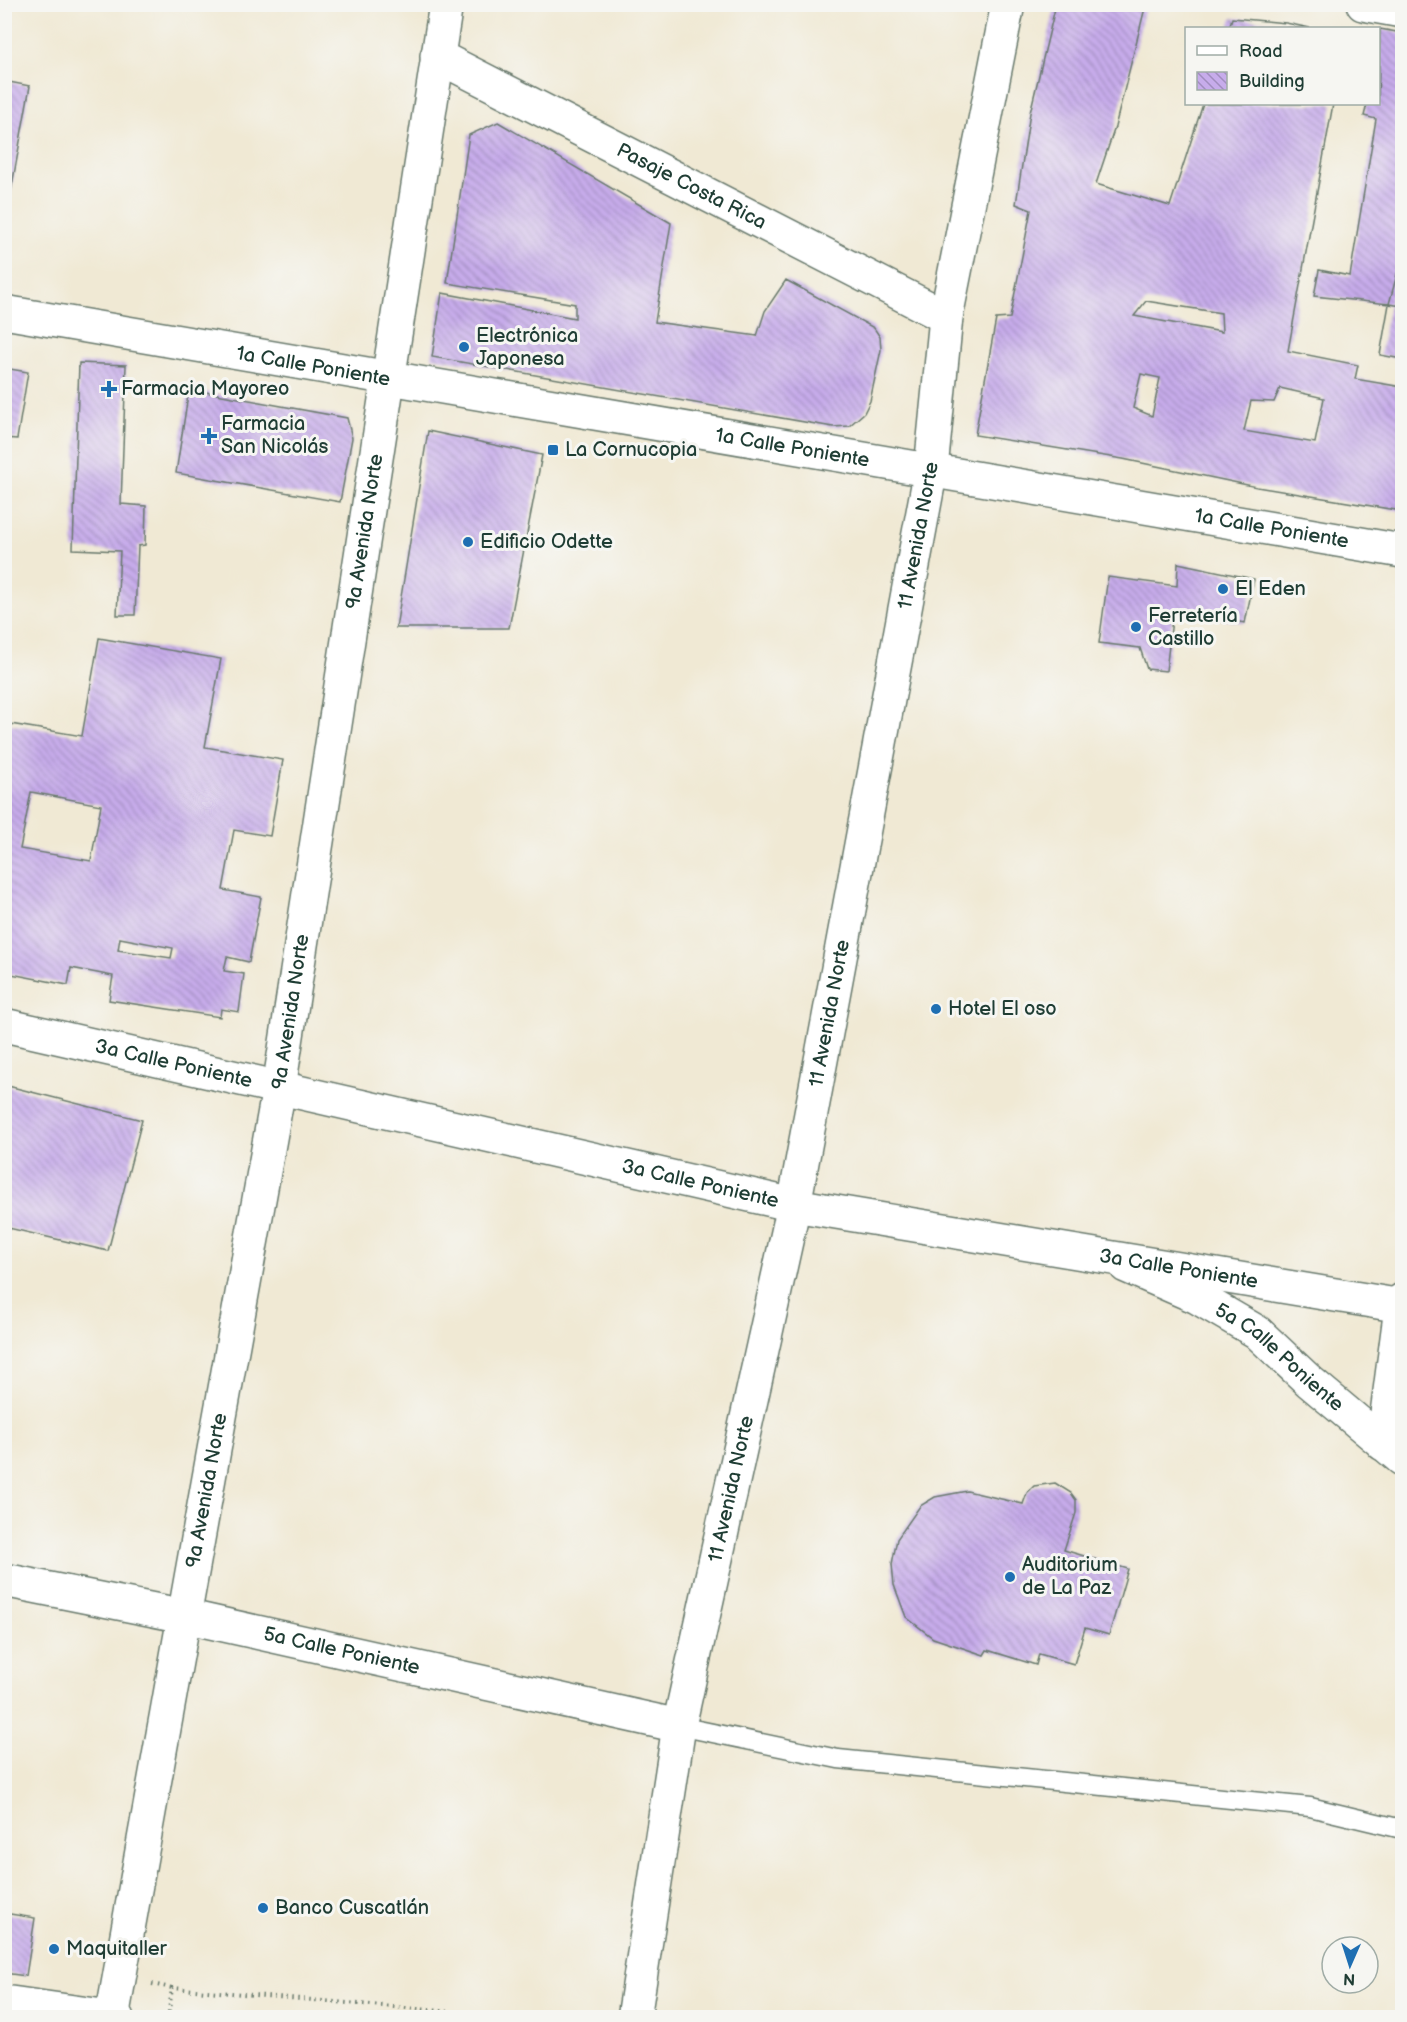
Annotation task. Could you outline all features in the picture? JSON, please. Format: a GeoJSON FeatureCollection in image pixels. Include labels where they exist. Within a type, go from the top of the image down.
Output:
{"type":"FeatureCollection","features":[{"type":"Feature","properties":{"kind":"main road","name":"9a Avenida Norte"},"geometry":{"type":"LineString","coordinates":[[112,2017],[279,1088],[386,381],[446,4]]}},
{"type":"Feature","properties":{"kind":"main road","name":"11 Avenida Norte"},"geometry":{"type":"LineString","coordinates":[[634,2018],[678,1726],[794,1205],[931,469],[946,317],[1008,4]]}},
{"type":"Feature","properties":{"kind":"main road"},"geometry":{"type":"LineString","coordinates":[[1363,4],[1402,11]]}},
{"type":"Feature","properties":{"kind":"main road","name":"Pasaje Costa Rica"},"geometry":{"type":"LineString","coordinates":[[437,56],[946,317]]}},
{"type":"Feature","properties":{"kind":"main road","name":"1a Calle Poniente"},"geometry":{"type":"LineString","coordinates":[[4,312],[386,381],[931,469],[1402,551]]}},
{"type":"Feature","properties":{"kind":"main road","name":"3a Calle Poniente"},"geometry":{"type":"LineString","coordinates":[[4,1024],[794,1205],[1112,1260],[1402,1304]]}},
{"type":"Feature","properties":{"kind":"main road","name":"5a Calle Poniente"},"geometry":{"type":"LineString","coordinates":[[1112,1260],[1197,1297],[1257,1332],[1393,1452]]}},
{"type":"Feature","properties":{"kind":"main road"},"geometry":{"type":"LineString","coordinates":[[1393,1452],[1402,1304]]}},
{"type":"Feature","properties":{"kind":"main road","name":"5a Calle Poniente"},"geometry":{"type":"LineString","coordinates":[[4,1580],[184,1616],[678,1726]]}},
{"type":"Feature","properties":{"kind":"main road"},"geometry":{"type":"LineString","coordinates":[[4,2002],[117,2018]]}},
{"type":"Feature","properties":{"kind":"lane"},"geometry":{"type":"LineString","coordinates":[[678,1726],[838,1759],[1300,1806],[1402,1829]]}},
{"type":"Feature","properties":{"kind":"path"},"geometry":{"type":"LineString","coordinates":[[168,2018],[172,1988],[523,2018]]}},
{"type":"Feature","properties":{"kind":"building"},"geometry":{"type":"Polygon","coordinates":[[[1056,4],[1146,4],[1115,127],[1096,184],[1170,206],[1203,105],[1333,105],[1288,351],[1358,365],[1355,379],[1402,387],[1402,511],[1257,487],[1123,459],[975,435],[996,319],[1010,318],[1031,210],[1016,204],[1030,113],[1056,4]],[[1146,301],[1134,316],[1222,332],[1221,313],[1146,301]],[[1141,374],[1133,408],[1152,416],[1160,378],[1141,374]],[[1280,388],[1274,402],[1251,401],[1244,431],[1315,443],[1324,398],[1280,388]]]}},
{"type":"Feature","properties":{"kind":"building"},"geometry":{"type":"Polygon","coordinates":[[[1232,18],[1305,27],[1229,27],[1232,18]]]}},
{"type":"Feature","properties":{"kind":"building"},"geometry":{"type":"Polygon","coordinates":[[[1380,29],[1402,33],[1402,256],[1389,304],[1314,296],[1319,270],[1350,276],[1376,119],[1364,116],[1367,105],[1380,105],[1380,29]]]}},
{"type":"Feature","properties":{"kind":"building"},"geometry":{"type":"Polygon","coordinates":[[[4,81],[30,86],[6,219],[4,219],[4,81]]]}},
{"type":"Feature","properties":{"kind":"building"},"geometry":{"type":"Polygon","coordinates":[[[498,122],[671,223],[655,322],[757,336],[765,311],[786,280],[874,328],[880,337],[881,350],[870,401],[864,413],[849,426],[833,427],[432,357],[442,293],[575,318],[575,304],[447,283],[469,135],[498,122]]]}},
{"type":"Feature","properties":{"kind":"building"},"geometry":{"type":"Polygon","coordinates":[[[1389,304],[1402,306],[1402,359],[1380,355],[1389,304]]]}},
{"type":"Feature","properties":{"kind":"building"},"geometry":{"type":"Polygon","coordinates":[[[79,363],[126,365],[121,504],[146,506],[145,545],[138,546],[135,615],[117,615],[120,551],[73,549],[79,363]]]}},
{"type":"Feature","properties":{"kind":"building"},"geometry":{"type":"Polygon","coordinates":[[[4,368],[28,372],[17,439],[4,438],[4,368]]]}},
{"type":"Feature","properties":{"kind":"building"},"geometry":{"type":"Polygon","coordinates":[[[189,389],[347,418],[352,438],[340,502],[176,473],[189,389]]]}},
{"type":"Feature","properties":{"kind":"building","name":"Edificio Odette"},"geometry":{"type":"Polygon","coordinates":[[[428,431],[542,455],[509,628],[396,628],[428,431]]]}},
{"type":"Feature","properties":{"kind":"building"},"geometry":{"type":"Polygon","coordinates":[[[1178,563],[1254,579],[1245,623],[1173,611],[1166,671],[1147,669],[1140,648],[1099,643],[1108,577],[1177,586],[1178,563]]]}},
{"type":"Feature","properties":{"kind":"building"},"geometry":{"type":"Polygon","coordinates":[[[99,638],[221,659],[205,747],[283,760],[270,836],[234,830],[223,890],[261,897],[249,962],[227,957],[224,971],[244,974],[239,1012],[221,1009],[220,1017],[109,1000],[113,976],[71,968],[68,985],[6,973],[8,958],[4,957],[4,723],[82,736],[99,638]],[[31,792],[20,849],[91,861],[101,805],[31,792]],[[120,938],[118,950],[171,958],[173,948],[120,938]]]}},
{"type":"Feature","properties":{"kind":"building"},"geometry":{"type":"Polygon","coordinates":[[[4,1085],[142,1120],[108,1251],[4,1227],[4,1085]]]}},
{"type":"Feature","properties":{"kind":"building","name":"Auditorium de La Paz"},"geometry":{"type":"Polygon","coordinates":[[[1055,1483],[1071,1493],[1076,1500],[1076,1513],[1064,1550],[1128,1569],[1109,1635],[1085,1628],[1074,1664],[1039,1654],[1036,1665],[987,1650],[984,1655],[933,1638],[906,1617],[894,1585],[892,1564],[897,1539],[920,1506],[935,1497],[967,1491],[1023,1504],[1027,1493],[1034,1486],[1055,1483]]]}},
{"type":"Feature","properties":{"kind":"building"},"geometry":{"type":"Polygon","coordinates":[[[4,1913],[35,1918],[26,1976],[4,1973],[4,1913]]]}},
{"type":"Feature","properties":{"kind":"place","name":"Electrónica Japonesa"},"geometry":{"type":"Point","coordinates":[464,347]}},
{"type":"Feature","properties":{"kind":"place","name":"Farmacia Mayoreo"},"geometry":{"type":"Point","coordinates":[109,389]}},
{"type":"Feature","properties":{"kind":"place","name":"Farmacia San Nicolás"},"geometry":{"type":"Point","coordinates":[209,436]}},
{"type":"Feature","properties":{"kind":"place","name":"La Cornucopia"},"geometry":{"type":"Point","coordinates":[553,450]}},
{"type":"Feature","properties":{"kind":"place","name":"Edificio Odette"},"geometry":{"type":"Point","coordinates":[468,542]}},
{"type":"Feature","properties":{"kind":"place","name":"El Eden"},"geometry":{"type":"Point","coordinates":[1223,589]}},
{"type":"Feature","properties":{"kind":"place","name":"Ferretería Castillo"},"geometry":{"type":"Point","coordinates":[1136,627]}},
{"type":"Feature","properties":{"kind":"place","name":"Hotel El oso"},"geometry":{"type":"Point","coordinates":[936,1009]}},
{"type":"Feature","properties":{"kind":"place","name":"Auditorium de La Paz"},"geometry":{"type":"Point","coordinates":[1010,1577]}},
{"type":"Feature","properties":{"kind":"place","name":"Banco Cuscatlán"},"geometry":{"type":"Point","coordinates":[263,1908]}},
{"type":"Feature","properties":{"kind":"place","name":"Maquitaller"},"geometry":{"type":"Point","coordinates":[54,1949]}}]}
